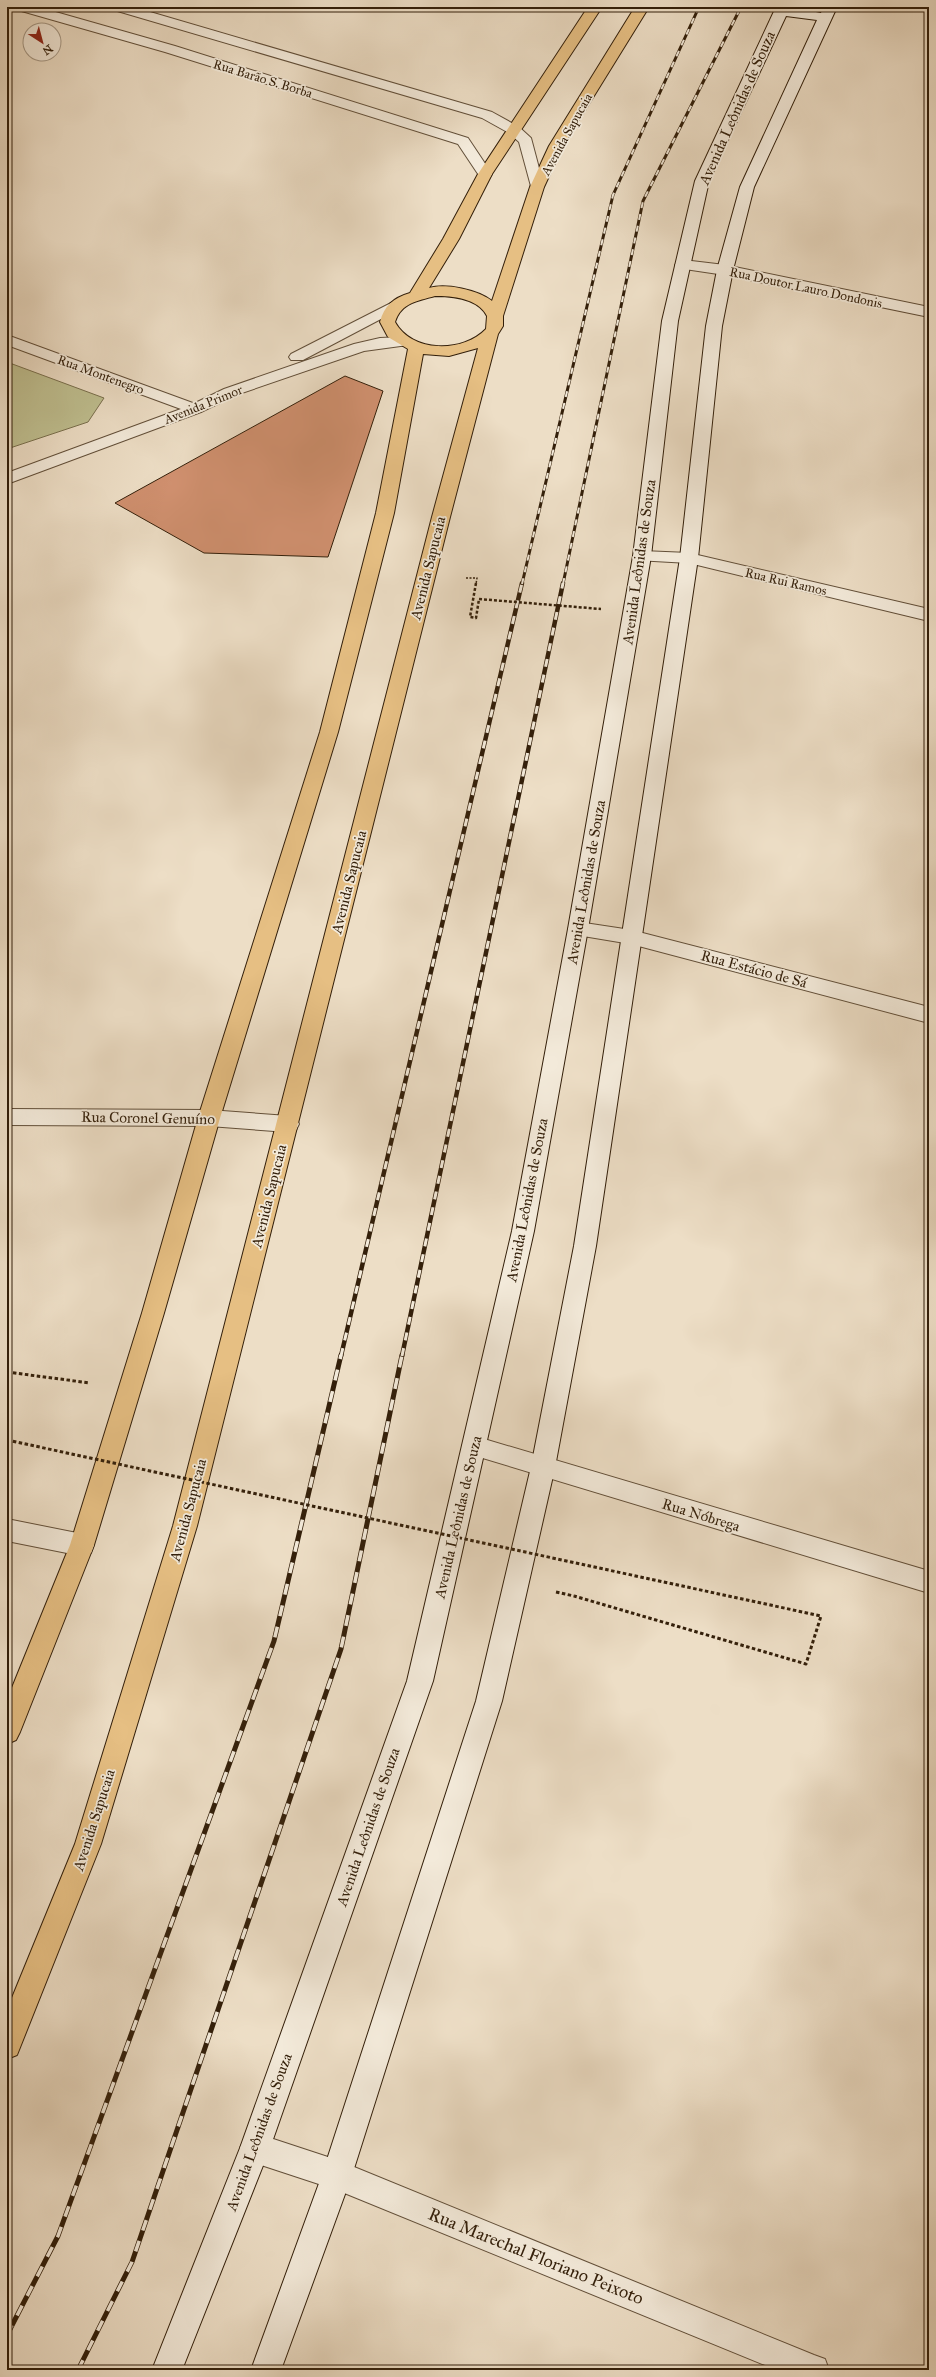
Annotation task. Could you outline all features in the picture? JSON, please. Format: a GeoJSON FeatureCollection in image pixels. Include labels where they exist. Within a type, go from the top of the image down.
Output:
{"type":"FeatureCollection","features":[{"type":"Feature","properties":{"kind":"main road","name":"Rua Barão S. Borba"},"geometry":{"type":"LineString","coordinates":[[27,7],[463,141],[485,174]]}},
{"type":"Feature","properties":{"kind":"main road","name":"Rua Barão S. Borba"},"geometry":{"type":"LineString","coordinates":[[119,7],[486,115],[514,130],[526,141],[537,187]]}},
{"type":"Feature","properties":{"kind":"main road"},"geometry":{"type":"LineString","coordinates":[[418,294],[451,239],[485,174],[595,7]]}},
{"type":"Feature","properties":{"kind":"main road","name":"Avenida Sapucaia"},"geometry":{"type":"LineString","coordinates":[[495,316],[537,187],[556,146],[642,7]]}},
{"type":"Feature","properties":{"kind":"main road"},"geometry":{"type":"LineString","coordinates":[[266,2370],[337,2175],[489,1701],[543,1467],[584,1254],[689,558],[714,326],[725,270],[747,187],[827,12],[782,9]]}},
{"type":"Feature","properties":{"kind":"main road","name":"Avenida Leônidas de Souza"},"geometry":{"type":"LineString","coordinates":[[167,2370],[254,2148],[420,1681],[523,1231],[578,929],[642,556],[670,321],[702,181],[782,9]]}},
{"type":"Feature","properties":{"kind":"main road"},"geometry":{"type":"LineString","coordinates":[[294,88],[324,67]]}},
{"type":"Feature","properties":{"kind":"main road","name":"Rua Doutor Lauro Dondonis"},"geometry":{"type":"LineString","coordinates":[[683,265],[725,270],[929,312]]}},
{"type":"Feature","properties":{"kind":"main road"},"geometry":{"type":"LineString","coordinates":[[230,392],[393,307],[403,300],[418,294],[450,291],[466,294],[480,300],[490,307],[495,316],[495,325],[490,334],[480,342],[466,348],[450,351],[409,345],[392,334],[387,325],[388,316],[393,307]]}},
{"type":"Feature","properties":{"kind":"main road","name":"Avenida Sapucaia"},"geometry":{"type":"LineString","coordinates":[[7,2045],[90,1837],[185,1526],[441,517],[490,334]]}},
{"type":"Feature","properties":{"kind":"main road","name":"Rua Montenegro"},"geometry":{"type":"LineString","coordinates":[[7,340],[195,409]]}},
{"type":"Feature","properties":{"kind":"main road","name":"Avenida Primor"},"geometry":{"type":"LineString","coordinates":[[7,479],[195,409],[230,392],[360,347],[380,343],[409,345]]}},
{"type":"Feature","properties":{"kind":"main road"},"geometry":{"type":"LineString","coordinates":[[7,1732],[82,1544],[153,1313],[209,1118],[329,732],[385,513],[409,345]]}},
{"type":"Feature","properties":{"kind":"main road","name":"Rua Rui Ramos"},"geometry":{"type":"LineString","coordinates":[[642,556],[689,558],[929,615]]}},
{"type":"Feature","properties":{"kind":"main road","name":"Rua Estácio de Sá"},"geometry":{"type":"LineString","coordinates":[[578,929],[631,936],[929,1015]]}},
{"type":"Feature","properties":{"kind":"main road","name":"Rua Coronel Genuíno"},"geometry":{"type":"LineString","coordinates":[[7,1117],[209,1118],[288,1124]]}},
{"type":"Feature","properties":{"kind":"main road","name":"Rua Nóbrega"},"geometry":{"type":"LineString","coordinates":[[474,1446],[929,1582]]}},
{"type":"Feature","properties":{"kind":"main road"},"geometry":{"type":"LineString","coordinates":[[7,1530],[82,1544]]}},
{"type":"Feature","properties":{"kind":"main road","name":"Rua Marechal Floriano Peixoto"},"geometry":{"type":"LineString","coordinates":[[254,2148],[337,2175],[814,2370]]}},
{"type":"Feature","properties":{"kind":"path"},"geometry":{"type":"LineString","coordinates":[[477,578],[470,617],[476,618],[479,599],[601,609]]}},
{"type":"Feature","properties":{"kind":"path"},"geometry":{"type":"LineString","coordinates":[[7,1372],[88,1383]]}},
{"type":"Feature","properties":{"kind":"path"},"geometry":{"type":"LineString","coordinates":[[7,1440],[821,1616],[806,1664],[574,1596]]}},
{"type":"Feature","properties":{"kind":"green space"},"geometry":{"type":"Polygon","coordinates":[[[7,362],[104,398],[88,422],[7,449],[7,362]]]}},
{"type":"Feature","properties":{"kind":"building"},"geometry":{"type":"Polygon","coordinates":[[[345,376],[383,391],[328,557],[204,553],[115,503],[345,376]]]}},
{"type":"Feature","properties":{"kind":"railway"},"geometry":{"type":"LineString","coordinates":[[522,584],[613,195],[699,7]]}},
{"type":"Feature","properties":{"kind":"railway"},"geometry":{"type":"LineString","coordinates":[[563,584],[643,201],[741,7]]}},
{"type":"Feature","properties":{"kind":"railway"},"geometry":{"type":"LineString","coordinates":[[341,1356],[522,583]]}},
{"type":"Feature","properties":{"kind":"railway"},"geometry":{"type":"LineString","coordinates":[[402,1356],[563,583]]}},
{"type":"Feature","properties":{"kind":"railway"},"geometry":{"type":"LineString","coordinates":[[7,2335],[58,2236],[274,1641],[341,1355]]}},
{"type":"Feature","properties":{"kind":"railway"},"geometry":{"type":"LineString","coordinates":[[78,2370],[132,2262],[341,1649],[402,1355]]}}]}
